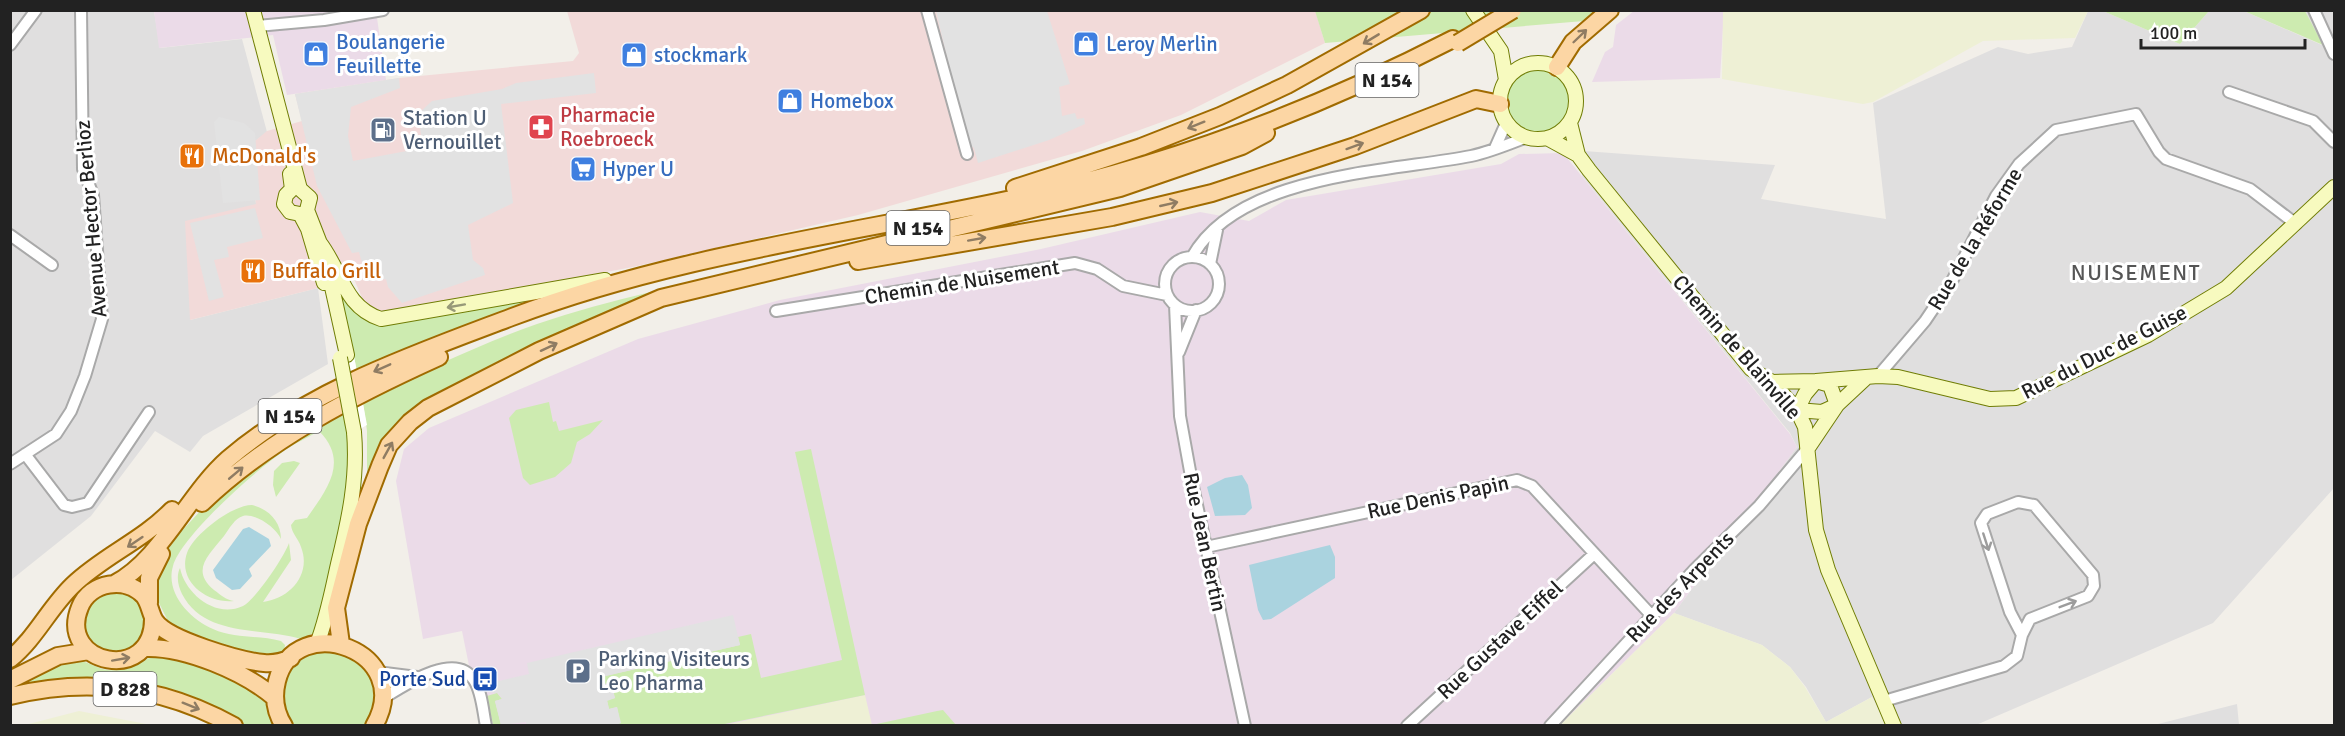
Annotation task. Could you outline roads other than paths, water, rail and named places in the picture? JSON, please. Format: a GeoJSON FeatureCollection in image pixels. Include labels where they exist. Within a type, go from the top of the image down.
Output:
{"type":"FeatureCollection","features":[{"type":"Feature","properties":{"kind":"main road","name":"N 154"},"geometry":{"type":"LineString","coordinates":[[10,659],[32,638],[58,602],[74,585],[157,526],[226,461],[264,433],[325,395],[388,366],[514,316],[654,272],[1019,198],[1149,164],[1291,115],[1456,41],[1503,10]]}},
{"type":"Feature","properties":{"kind":"main road","name":"N 154"},"geometry":{"type":"LineString","coordinates":[[144,648],[152,634],[148,583],[153,567],[175,533],[197,508],[257,455],[369,391],[447,353],[518,325],[636,288],[1065,196],[1115,183],[1277,127],[1395,77],[1513,10]]}},
{"type":"Feature","properties":{"kind":"main road"},"geometry":{"type":"LineString","coordinates":[[1557,68],[1573,42],[1610,10]]}},
{"type":"Feature","properties":{"kind":"main road"},"geometry":{"type":"LineString","coordinates":[[892,222],[1019,187],[1141,147],[1287,85],[1345,55],[1416,12]]}},
{"type":"Feature","properties":{"kind":"main road"},"geometry":{"type":"LineString","coordinates":[[612,318],[691,296],[818,268],[1112,218],[1212,194],[1355,146],[1476,99],[1500,104]]}},
{"type":"Feature","properties":{"kind":"main road"},"geometry":{"type":"LineString","coordinates":[[341,644],[336,608],[358,524],[389,445],[410,422],[452,395],[612,318],[684,291],[1120,188],[1242,146],[1277,127]]}},
{"type":"Feature","properties":{"kind":"main road","name":"N 154"},"geometry":{"type":"LineString","coordinates":[[76,621],[79,609],[90,593],[114,584],[135,572],[226,461]]}},
{"type":"Feature","properties":{"kind":"main road"},"geometry":{"type":"LineString","coordinates":[[114,584],[138,591],[162,627],[177,636],[246,660],[273,663],[291,658]]}},
{"type":"Feature","properties":{"kind":"main road"},"geometry":{"type":"LineString","coordinates":[[76,621],[79,638],[89,651],[105,660],[117,661],[129,658],[144,648],[164,648],[251,679],[275,698]]}},
{"type":"Feature","properties":{"kind":"main road"},"geometry":{"type":"LineString","coordinates":[[10,670],[56,647],[76,621]]}},
{"type":"Feature","properties":{"kind":"main road"},"geometry":{"type":"LineString","coordinates":[[284,726],[275,698],[280,672],[291,658],[303,649],[317,644],[341,644],[362,654],[377,672],[382,699],[374,725]]}},
{"type":"Feature","properties":{"kind":"main road","name":"D 828"},"geometry":{"type":"LineString","coordinates":[[10,680],[58,656],[89,651]]}},
{"type":"Feature","properties":{"kind":"main road","name":"D 828"},"geometry":{"type":"LineString","coordinates":[[10,696],[71,685],[114,687],[180,701],[234,726]]}},
{"type":"Feature","properties":{"kind":"street"},"geometry":{"type":"LineString","coordinates":[[10,45],[36,10]]}},
{"type":"Feature","properties":{"kind":"street","name":"Avenue Hector Berlioz"},"geometry":{"type":"LineString","coordinates":[[10,464],[56,434],[71,411],[93,355],[102,319],[93,195],[83,169],[81,10]]}},
{"type":"Feature","properties":{"kind":"street"},"geometry":{"type":"LineString","coordinates":[[253,10],[264,43],[282,134],[296,189],[310,198],[303,212],[344,356]]}},
{"type":"Feature","properties":{"kind":"street"},"geometry":{"type":"LineString","coordinates":[[257,26],[324,20],[383,10]]}},
{"type":"Feature","properties":{"kind":"street"},"geometry":{"type":"LineString","coordinates":[[927,10],[967,154]]}},
{"type":"Feature","properties":{"kind":"street"},"geometry":{"type":"LineString","coordinates":[[1473,10],[1501,51],[1506,80],[1500,104],[1507,121],[1516,132],[1527,137],[1547,138],[1563,130],[1575,112],[1575,93],[1567,75],[1557,68],[1530,63],[1501,51]]}},
{"type":"Feature","properties":{"kind":"street"},"geometry":{"type":"LineString","coordinates":[[2314,10],[2334,54]]}},
{"type":"Feature","properties":{"kind":"street"},"geometry":{"type":"LineString","coordinates":[[1506,80],[1521,67],[1530,63]]}},
{"type":"Feature","properties":{"kind":"street"},"geometry":{"type":"LineString","coordinates":[[2229,92],[2306,117],[2334,142]]}},
{"type":"Feature","properties":{"kind":"street","name":"Rue de la Réforme"},"geometry":{"type":"LineString","coordinates":[[1873,377],[1925,321],[1952,281],[1996,196],[2019,164],[2056,130],[2136,114],[2159,152],[2166,159],[2250,189],[2296,224]]}},
{"type":"Feature","properties":{"kind":"street"},"geometry":{"type":"LineString","coordinates":[[1495,148],[1507,121]]}},
{"type":"Feature","properties":{"kind":"street","name":"Chemin de Blainville"},"geometry":{"type":"LineString","coordinates":[[1569,123],[1578,155]]}},
{"type":"Feature","properties":{"kind":"street"},"geometry":{"type":"LineString","coordinates":[[1192,257],[1210,264],[1218,277],[1218,292],[1210,304],[1188,311],[1175,305],[1167,295],[1165,279],[1167,272],[1177,261],[1192,257],[1218,227],[1234,213],[1261,198],[1305,185],[1470,156],[1527,137]]}},
{"type":"Feature","properties":{"kind":"street","name":"Chemin de Blainville"},"geometry":{"type":"LineString","coordinates":[[1547,138],[1578,155],[1751,369],[1772,382],[1797,410],[1805,427],[1816,530],[1828,570],[1894,726]]}},
{"type":"Feature","properties":{"kind":"street","name":"Rue du Duc de Guise"},"geometry":{"type":"LineString","coordinates":[[1772,382],[1898,377],[1990,399],[2016,398],[2148,335],[2226,288],[2334,187]]}},
{"type":"Feature","properties":{"kind":"street"},"geometry":{"type":"LineString","coordinates":[[296,189],[286,195],[284,204],[290,212],[303,212]]}},
{"type":"Feature","properties":{"kind":"street"},"geometry":{"type":"LineString","coordinates":[[303,212],[353,303],[366,314],[381,319],[654,272]]}},
{"type":"Feature","properties":{"kind":"street"},"geometry":{"type":"LineString","coordinates":[[1210,264],[1213,240],[1218,227]]}},
{"type":"Feature","properties":{"kind":"street"},"geometry":{"type":"LineString","coordinates":[[10,235],[52,265]]}},
{"type":"Feature","properties":{"kind":"street"},"geometry":{"type":"LineString","coordinates":[[320,243],[335,292],[364,471],[358,524]]}},
{"type":"Feature","properties":{"kind":"street","name":"Chemin de Nuisement"},"geometry":{"type":"LineString","coordinates":[[776,311],[1075,263],[1097,269],[1123,286],[1143,288],[1167,295]]}},
{"type":"Feature","properties":{"kind":"street"},"geometry":{"type":"LineString","coordinates":[[1143,288],[1165,279]]}},
{"type":"Feature","properties":{"kind":"street","name":"Rue Jean Bertin"},"geometry":{"type":"LineString","coordinates":[[1175,305],[1180,416],[1245,726]]}},
{"type":"Feature","properties":{"kind":"street","name":"Rue Jean Bertin"},"geometry":{"type":"LineString","coordinates":[[1177,357],[1196,310]]}},
{"type":"Feature","properties":{"kind":"street"},"geometry":{"type":"LineString","coordinates":[[1808,448],[1837,405],[1836,396],[1830,385],[1816,381],[1804,394],[1797,410],[1822,412],[1837,405],[1873,377]]}},
{"type":"Feature","properties":{"kind":"street"},"geometry":{"type":"LineString","coordinates":[[25,454],[64,505],[80,506],[88,503],[149,412]]}},
{"type":"Feature","properties":{"kind":"street"},"geometry":{"type":"LineString","coordinates":[[317,644],[325,622],[353,502],[357,430]]}},
{"type":"Feature","properties":{"kind":"street","name":"Rue des Arpents"},"geometry":{"type":"LineString","coordinates":[[1550,726],[1652,616],[1759,506],[1808,448]]}},
{"type":"Feature","properties":{"kind":"street","name":"Rue Denis Papin"},"geometry":{"type":"LineString","coordinates":[[1206,547],[1517,480],[1532,486],[1593,555],[1652,616]]}},
{"type":"Feature","properties":{"kind":"street"},"geometry":{"type":"LineString","coordinates":[[1884,701],[2004,666],[2018,656],[2022,635],[2030,619],[2088,596],[2094,586],[2093,575],[2034,505],[2018,502],[1987,514],[1981,523],[2010,612],[2022,635]]}},
{"type":"Feature","properties":{"kind":"street","name":"Rue Gustave Eiffel"},"geometry":{"type":"LineString","coordinates":[[1407,726],[1593,555]]}},
{"type":"Feature","properties":{"kind":"street"},"geometry":{"type":"LineString","coordinates":[[382,699],[417,677],[451,669],[467,672],[476,685],[486,726]]}},
{"type":"Feature","properties":{"kind":"street"},"geometry":{"type":"LineString","coordinates":[[377,672],[417,677]]}},
{"type":"Feature","properties":{"kind":"water"},"geometry":{"type":"Polygon","coordinates":[[[1242,475],[1248,485],[1252,508],[1245,515],[1215,516],[1207,487],[1225,478],[1242,475]]]}},
{"type":"Feature","properties":{"kind":"water"},"geometry":{"type":"Polygon","coordinates":[[[249,527],[269,539],[271,546],[249,569],[252,576],[240,589],[232,590],[216,578],[213,570],[243,529],[249,527]]]}},
{"type":"Feature","properties":{"kind":"water"},"geometry":{"type":"Polygon","coordinates":[[[1330,545],[1335,557],[1335,578],[1271,619],[1263,620],[1258,610],[1249,565],[1330,545]]]}},
{"type":"Feature","properties":{"kind":"place","name":"Leroy Merlin"},"geometry":{"type":"Point","coordinates":[1086,44]}},
{"type":"Feature","properties":{"kind":"place","name":"Boulangerie Feuillette"},"geometry":{"type":"Point","coordinates":[316,54]}},
{"type":"Feature","properties":{"kind":"place","name":"stockmark"},"geometry":{"type":"Point","coordinates":[634,55]}},
{"type":"Feature","properties":{"kind":"place","name":"Homebox"},"geometry":{"type":"Point","coordinates":[790,101]}},
{"type":"Feature","properties":{"kind":"place","name":"Pharmacie Roebroeck"},"geometry":{"type":"Point","coordinates":[541,127]}},
{"type":"Feature","properties":{"kind":"place","name":"Station U Vernouillet"},"geometry":{"type":"Point","coordinates":[383,130]}},
{"type":"Feature","properties":{"kind":"place","name":"McDonald's"},"geometry":{"type":"Point","coordinates":[192,156]}},
{"type":"Feature","properties":{"kind":"place","name":"Hyper U"},"geometry":{"type":"Point","coordinates":[583,169]}},
{"type":"Feature","properties":{"kind":"place","name":"Buffalo Grill"},"geometry":{"type":"Point","coordinates":[253,271]}},
{"type":"Feature","properties":{"kind":"place","name":"Parking Visiteurs Leo Pharma"},"geometry":{"type":"Point","coordinates":[578,671]}},
{"type":"Feature","properties":{"kind":"place","name":"Porte Sud"},"geometry":{"type":"Point","coordinates":[485,679]}},
{"type":"Feature","properties":{"kind":"district","name":"NUISEMENT"},"geometry":{"type":"Point","coordinates":[2136,272]}}]}
